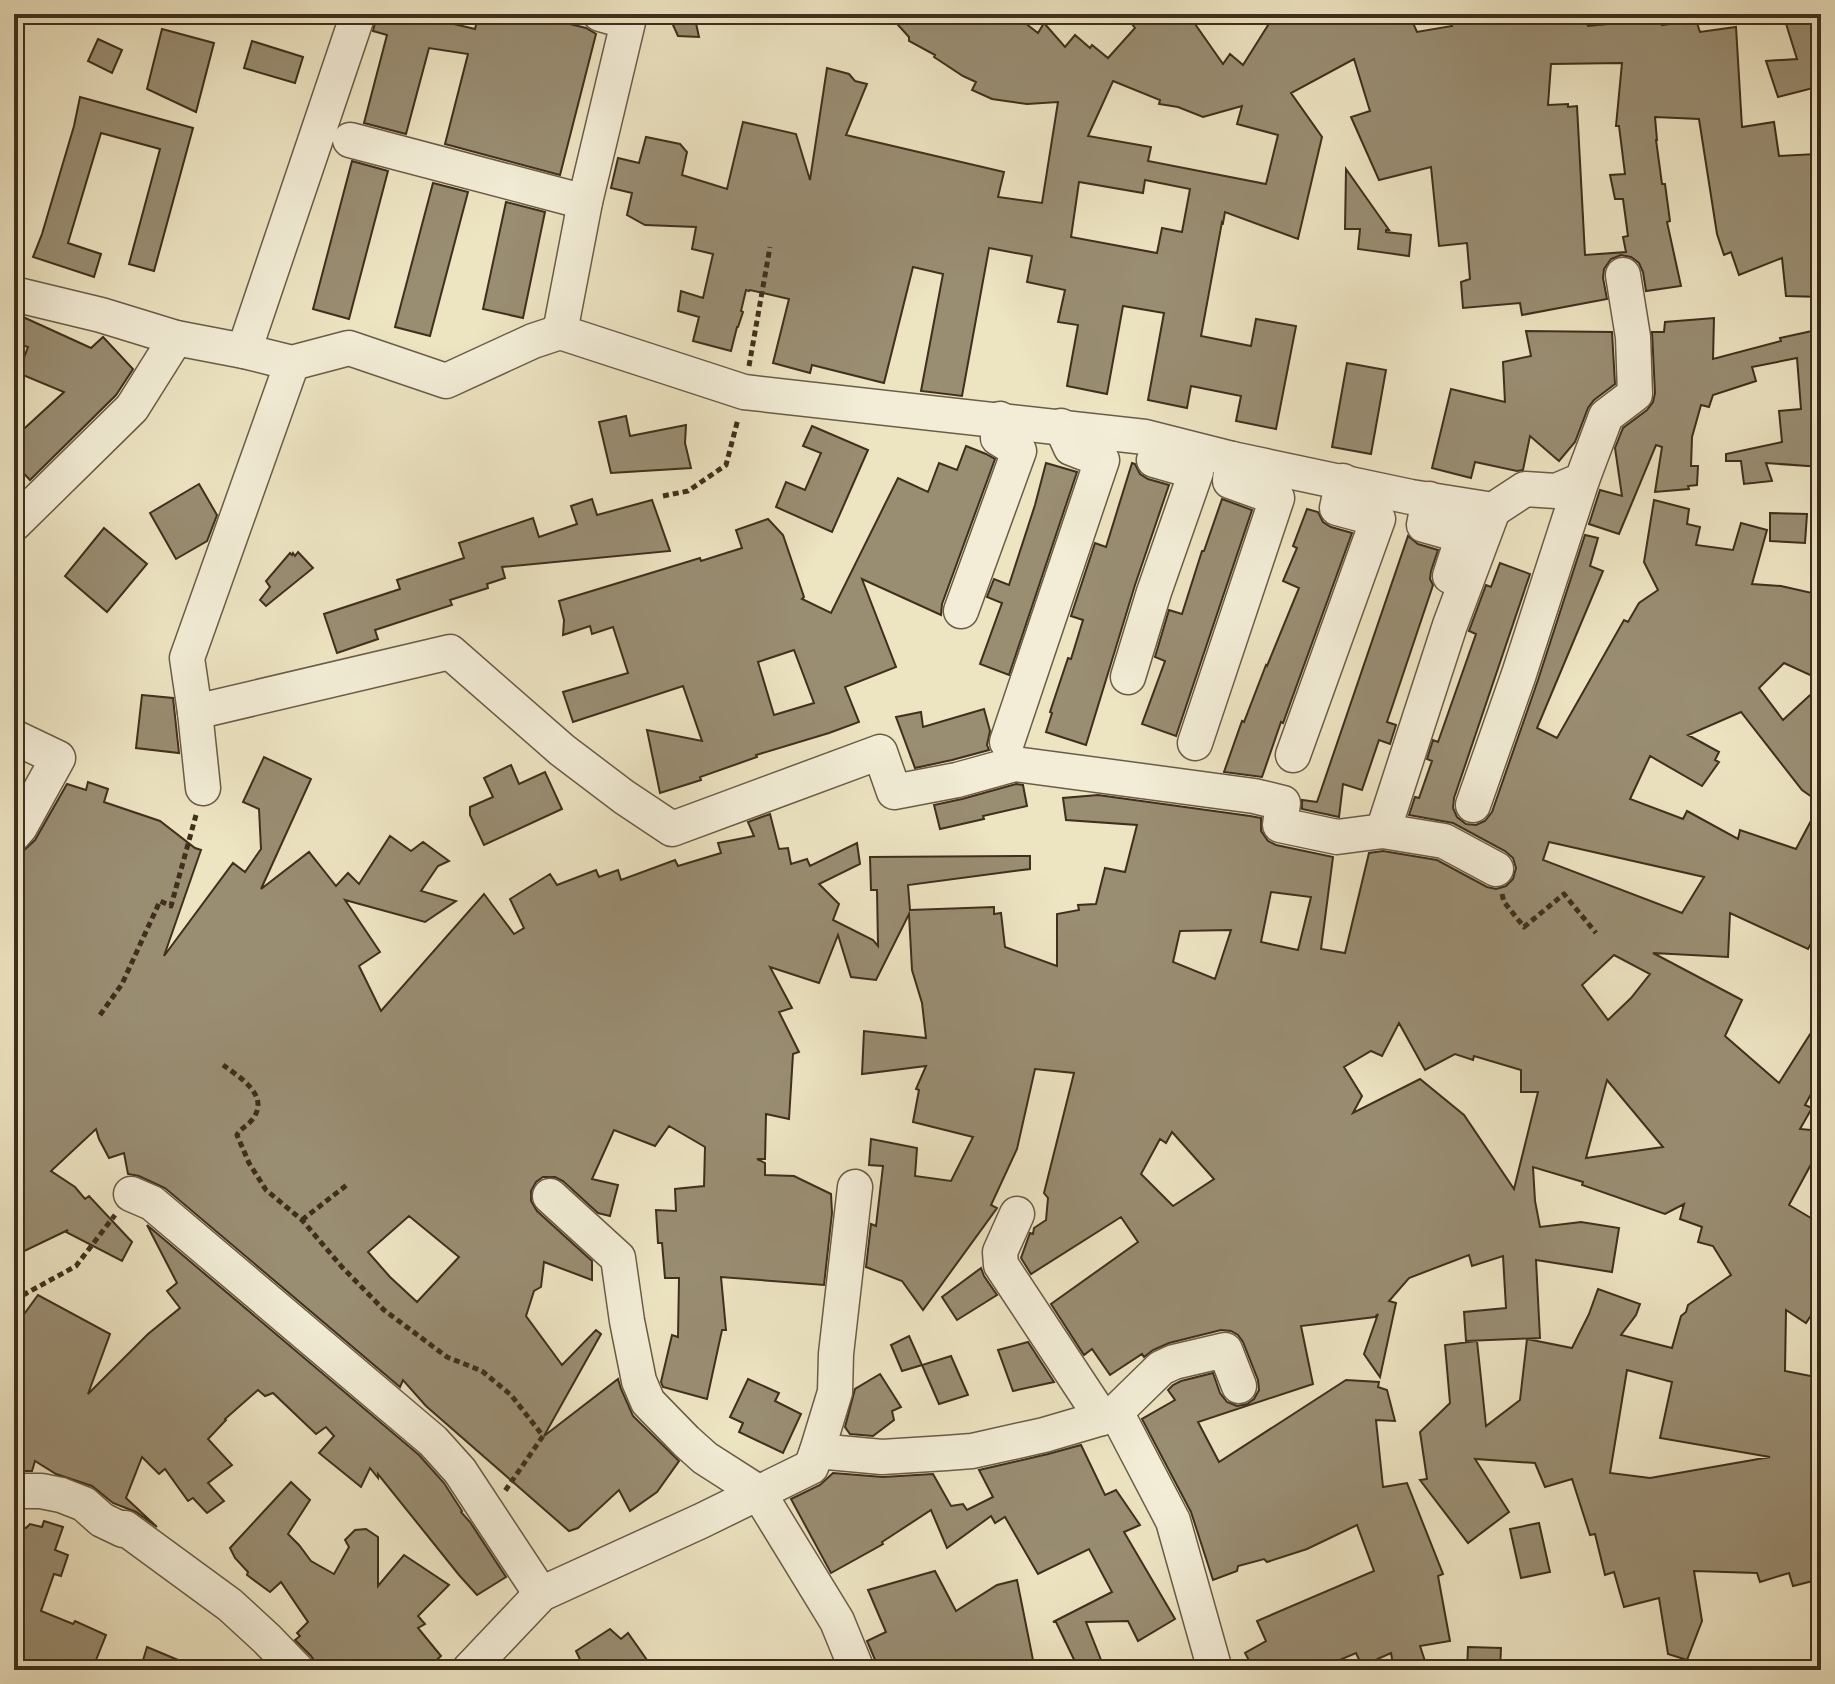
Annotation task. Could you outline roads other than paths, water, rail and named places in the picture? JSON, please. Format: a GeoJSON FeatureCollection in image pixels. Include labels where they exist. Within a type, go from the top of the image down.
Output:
{"type":"FeatureCollection","features":[{"type":"Feature","properties":{"kind":"street"},"geometry":{"type":"LineString","coordinates":[[244,351],[358,14]]}},
{"type":"Feature","properties":{"kind":"street"},"geometry":{"type":"LineString","coordinates":[[560,332],[585,202],[628,22],[600,14]]}},
{"type":"Feature","properties":{"kind":"street"},"geometry":{"type":"LineString","coordinates":[[350,140],[585,202]]}},
{"type":"Feature","properties":{"kind":"street"},"geometry":{"type":"LineString","coordinates":[[1473,805],[1606,416],[1635,394],[1633,337],[1623,275]]}},
{"type":"Feature","properties":{"kind":"street"},"geometry":{"type":"LineString","coordinates":[[14,294],[101,315],[176,338],[292,363],[349,348],[446,381],[560,332],[744,392],[1145,437],[1232,459],[1493,510]]}},
{"type":"Feature","properties":{"kind":"street"},"geometry":{"type":"LineString","coordinates":[[14,524],[132,408],[176,338]]}},
{"type":"Feature","properties":{"kind":"street"},"geometry":{"type":"LineString","coordinates":[[203,788],[187,658],[292,363]]}},
{"type":"Feature","properties":{"kind":"street"},"geometry":{"type":"LineString","coordinates":[[961,611],[1019,451],[998,438],[1000,419]]}},
{"type":"Feature","properties":{"kind":"street"},"geometry":{"type":"LineString","coordinates":[[1007,742],[1102,460],[1071,448],[1061,426]]}},
{"type":"Feature","properties":{"kind":"street"},"geometry":{"type":"LineString","coordinates":[[1128,677],[1196,472],[1142,456],[1145,437]]}},
{"type":"Feature","properties":{"kind":"street"},"geometry":{"type":"LineString","coordinates":[[1195,743],[1277,498],[1230,481],[1232,459]]}},
{"type":"Feature","properties":{"kind":"street"},"geometry":{"type":"LineString","coordinates":[[1383,831],[1450,625],[1493,510],[1525,489],[1556,491],[1582,480]]}},
{"type":"Feature","properties":{"kind":"street"},"geometry":{"type":"LineString","coordinates":[[1293,755],[1378,519],[1337,508],[1343,481]]}},
{"type":"Feature","properties":{"kind":"street"},"geometry":{"type":"LineString","coordinates":[[1382,778],[1463,536],[1424,525],[1429,499]]}},
{"type":"Feature","properties":{"kind":"street"},"geometry":{"type":"LineString","coordinates":[[195,712],[450,652],[562,750],[672,829],[880,752],[894,792],[957,780],[1015,764],[1269,799],[1283,803],[1280,825],[1337,837],[1383,831],[1444,841],[1496,869]]}},
{"type":"Feature","properties":{"kind":"street"},"geometry":{"type":"LineString","coordinates":[[14,737],[58,758],[14,834]]}},
{"type":"Feature","properties":{"kind":"street"},"geometry":{"type":"LineString","coordinates":[[469,1670],[541,1594],[811,1467],[835,1392],[836,1354],[855,1187]]}},
{"type":"Feature","properties":{"kind":"street"},"geometry":{"type":"LineString","coordinates":[[131,1194],[152,1203],[433,1441],[460,1471],[541,1594]]}},
{"type":"Feature","properties":{"kind":"street"},"geometry":{"type":"LineString","coordinates":[[550,1196],[618,1258],[639,1381],[648,1402],[705,1458],[758,1492],[837,1621],[857,1670]]}},
{"type":"Feature","properties":{"kind":"street"},"geometry":{"type":"LineString","coordinates":[[1017,1214],[1000,1252],[1001,1265],[1109,1415],[1173,1521],[1215,1670]]}},
{"type":"Feature","properties":{"kind":"street"},"geometry":{"type":"LineString","coordinates":[[817,1451],[882,1457],[972,1451],[1044,1435],[1109,1415],[1161,1368],[1225,1350],[1239,1386]]}},
{"type":"Feature","properties":{"kind":"street"},"geometry":{"type":"LineString","coordinates":[[14,1491],[61,1495],[84,1504],[102,1520],[123,1530],[125,1528],[230,1605],[297,1670]]}},
{"type":"Feature","properties":{"kind":"waterway"},"geometry":{"type":"LineString","coordinates":[[1812,1670],[1821,1661]]}}]}
